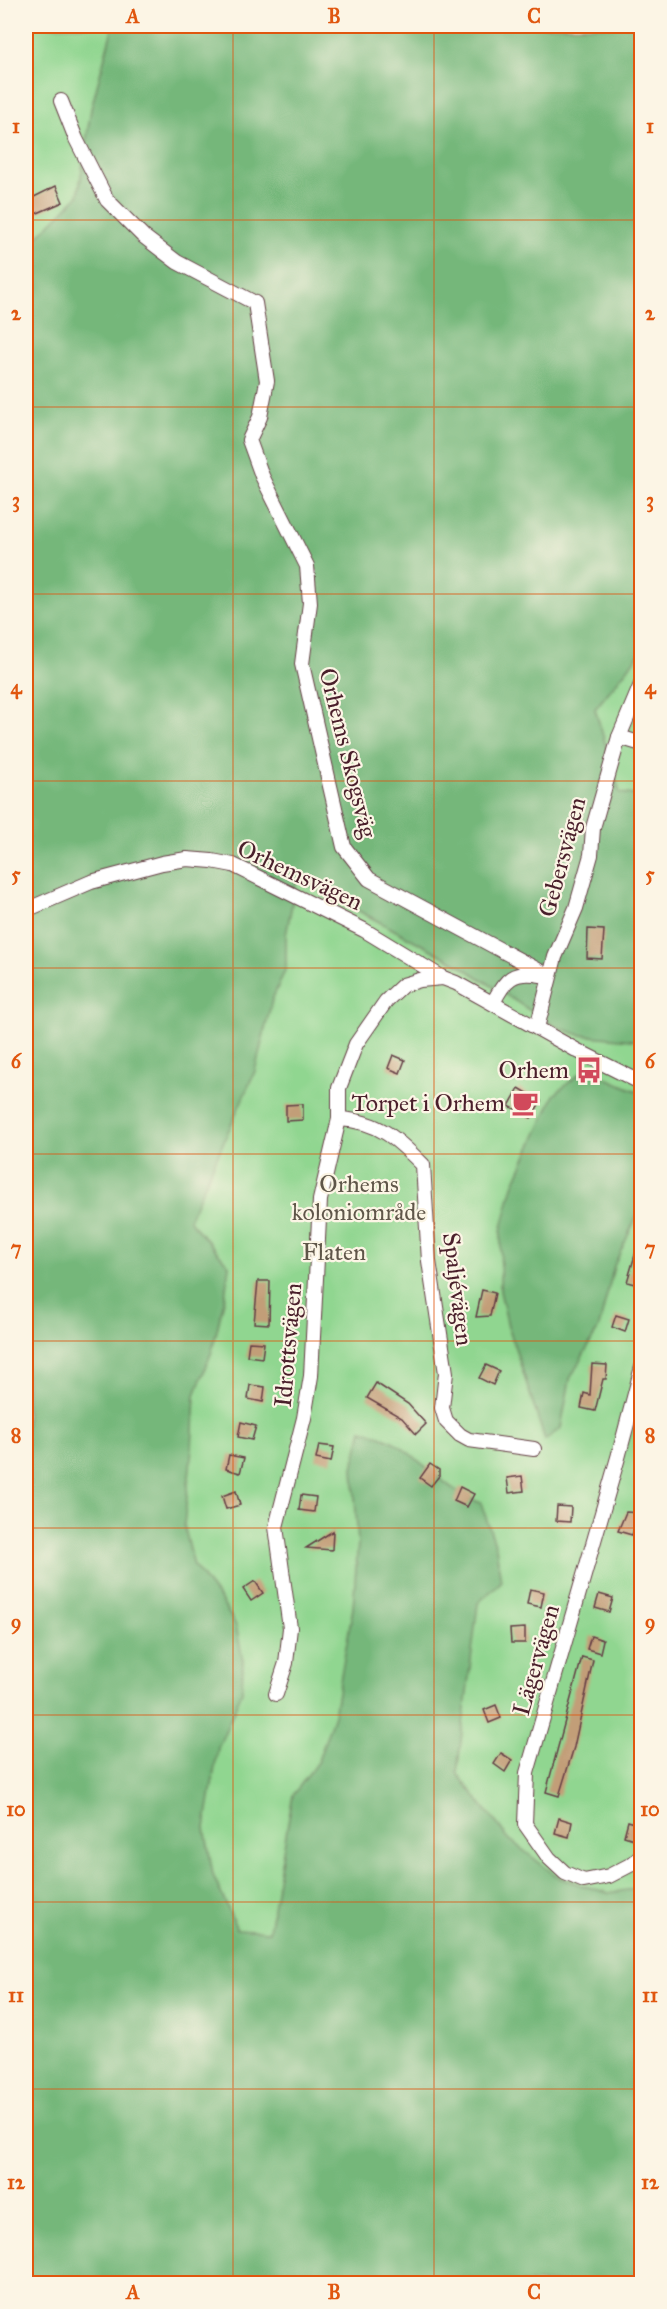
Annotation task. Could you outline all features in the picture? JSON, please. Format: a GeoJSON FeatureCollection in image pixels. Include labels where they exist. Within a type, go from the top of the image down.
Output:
{"type":"FeatureCollection","features":[{"type":"Feature","properties":{"kind":"street","name":"Orhems Skogsväg"},"geometry":{"type":"LineString","coordinates":[[61,101],[76,139],[107,200],[143,236],[176,261],[255,303],[267,381],[260,417],[249,440],[262,476],[308,566],[310,603],[302,664],[344,847],[369,879],[549,976]]}},
{"type":"Feature","properties":{"kind":"street","name":"Gebersvägen"},"geometry":{"type":"LineString","coordinates":[[549,976],[576,908],[591,855],[593,828],[619,737],[642,682]]}},
{"type":"Feature","properties":{"kind":"street"},"geometry":{"type":"LineString","coordinates":[[619,737],[642,744]]}},
{"type":"Feature","properties":{"kind":"street","name":"Orhemsvägen"},"geometry":{"type":"LineString","coordinates":[[26,910],[91,882],[162,863],[187,859],[233,865],[364,930],[443,978],[642,1083]]}},
{"type":"Feature","properties":{"kind":"street"},"geometry":{"type":"LineString","coordinates":[[493,1003],[504,982],[525,972],[549,976],[537,1028]]}},
{"type":"Feature","properties":{"kind":"street","name":"Idrottsvägen"},"geometry":{"type":"LineString","coordinates":[[276,1694],[286,1663],[290,1628],[276,1527],[304,1418],[311,1376],[320,1200],[339,1119],[339,1088],[356,1044],[386,1001],[404,985],[420,980],[443,978]]}},
{"type":"Feature","properties":{"kind":"street","name":"Spaljévägen"},"geometry":{"type":"LineString","coordinates":[[339,1119],[355,1119],[373,1125],[397,1138],[423,1165],[429,1262],[446,1373],[442,1408],[446,1421],[460,1435],[469,1440],[534,1449]]}},
{"type":"Feature","properties":{"kind":"street","name":"Lägervägen"},"geometry":{"type":"LineString","coordinates":[[642,1367],[527,1773],[525,1824],[549,1858],[566,1873],[584,1881],[609,1876],[633,1864],[642,1856]]}},
{"type":"Feature","properties":{"kind":"green space","name":"Flaten"},"geometry":{"type":"Polygon","coordinates":[[[26,26],[446,26],[641,220],[641,2283],[26,2283],[26,26]]]}},
{"type":"Feature","properties":{"kind":"green space","name":"Flaten"},"geometry":{"type":"Polygon","coordinates":[[[113,26],[641,26],[641,652],[595,709],[620,793],[641,796],[641,1041],[580,1035],[554,1026],[458,964],[297,878],[286,935],[286,968],[272,1000],[255,1071],[189,1220],[229,1265],[225,1296],[212,1351],[195,1395],[184,1525],[194,1566],[236,1625],[243,1661],[242,1692],[218,1748],[205,1828],[213,1875],[237,1929],[269,1931],[293,1795],[318,1761],[334,1715],[353,1608],[358,1542],[353,1468],[362,1430],[393,1442],[457,1491],[481,1503],[496,1547],[501,1582],[478,1603],[457,1773],[509,1839],[559,1878],[608,1893],[641,1888],[641,2283],[26,2284],[26,248],[78,196],[91,109],[113,26]]]}},
{"type":"Feature","properties":{"kind":"green space"},"geometry":{"type":"Polygon","coordinates":[[[585,1069],[641,1093],[641,1207],[614,1266],[599,1327],[570,1379],[561,1428],[545,1440],[508,1326],[500,1291],[501,1231],[513,1186],[554,1095],[585,1069]]]}},
{"type":"Feature","properties":{"kind":"building"},"geometry":{"type":"Polygon","coordinates":[[[56,186],[63,202],[26,218],[26,201],[56,186]]]}},
{"type":"Feature","properties":{"kind":"building"},"geometry":{"type":"Polygon","coordinates":[[[588,929],[604,930],[602,959],[587,958],[588,929]]]}},
{"type":"Feature","properties":{"kind":"building"},"geometry":{"type":"Polygon","coordinates":[[[393,1055],[405,1060],[400,1073],[388,1068],[393,1055]]]}},
{"type":"Feature","properties":{"kind":"building","name":"Torpet i Orhem"},"geometry":{"type":"Polygon","coordinates":[[[519,1088],[541,1101],[531,1118],[509,1106],[519,1088]]]}},
{"type":"Feature","properties":{"kind":"building"},"geometry":{"type":"Polygon","coordinates":[[[303,1104],[303,1120],[286,1121],[286,1105],[303,1104]]]}},
{"type":"Feature","properties":{"kind":"building"},"geometry":{"type":"Polygon","coordinates":[[[638,1245],[642,1245],[642,1286],[627,1282],[638,1245]]]}},
{"type":"Feature","properties":{"kind":"building"},"geometry":{"type":"Polygon","coordinates":[[[258,1281],[270,1281],[269,1324],[254,1323],[258,1281]]]}},
{"type":"Feature","properties":{"kind":"building"},"geometry":{"type":"Polygon","coordinates":[[[482,1290],[495,1293],[490,1316],[476,1317],[482,1290]]]}},
{"type":"Feature","properties":{"kind":"building"},"geometry":{"type":"Polygon","coordinates":[[[616,1315],[629,1319],[625,1332],[612,1327],[616,1315]]]}},
{"type":"Feature","properties":{"kind":"building"},"geometry":{"type":"Polygon","coordinates":[[[249,1342],[264,1343],[262,1358],[247,1356],[249,1342]]]}},
{"type":"Feature","properties":{"kind":"building"},"geometry":{"type":"Polygon","coordinates":[[[592,1364],[607,1365],[606,1379],[603,1379],[595,1411],[581,1408],[584,1393],[590,1395],[592,1364]]]}},
{"type":"Feature","properties":{"kind":"building"},"geometry":{"type":"Polygon","coordinates":[[[486,1365],[499,1371],[493,1385],[479,1378],[486,1365]]]}},
{"type":"Feature","properties":{"kind":"building"},"geometry":{"type":"Polygon","coordinates":[[[376,1383],[408,1404],[426,1424],[416,1434],[402,1418],[367,1398],[376,1383]]]}},
{"type":"Feature","properties":{"kind":"building"},"geometry":{"type":"Polygon","coordinates":[[[250,1385],[265,1387],[263,1402],[248,1399],[250,1385]]]}},
{"type":"Feature","properties":{"kind":"building"},"geometry":{"type":"Polygon","coordinates":[[[241,1422],[256,1426],[252,1440],[238,1437],[241,1422]]]}},
{"type":"Feature","properties":{"kind":"building"},"geometry":{"type":"Polygon","coordinates":[[[319,1445],[334,1447],[331,1462],[316,1459],[319,1445]]]}},
{"type":"Feature","properties":{"kind":"building"},"geometry":{"type":"Polygon","coordinates":[[[229,1455],[244,1458],[240,1473],[226,1469],[229,1455]]]}},
{"type":"Feature","properties":{"kind":"building"},"geometry":{"type":"Polygon","coordinates":[[[430,1464],[439,1470],[439,1476],[431,1486],[420,1478],[430,1464]]]}},
{"type":"Feature","properties":{"kind":"building"},"geometry":{"type":"Polygon","coordinates":[[[522,1476],[524,1491],[509,1493],[507,1478],[522,1476]]]}},
{"type":"Feature","properties":{"kind":"building"},"geometry":{"type":"Polygon","coordinates":[[[460,1487],[474,1494],[467,1507],[454,1501],[460,1487]]]}},
{"type":"Feature","properties":{"kind":"building"},"geometry":{"type":"Polygon","coordinates":[[[236,1491],[240,1505],[226,1509],[222,1496],[236,1491]]]}},
{"type":"Feature","properties":{"kind":"building"},"geometry":{"type":"Polygon","coordinates":[[[301,1495],[316,1497],[314,1512],[299,1510],[301,1495]]]}},
{"type":"Feature","properties":{"kind":"building"},"geometry":{"type":"Polygon","coordinates":[[[557,1506],[571,1507],[570,1522],[556,1521],[557,1506]]]}},
{"type":"Feature","properties":{"kind":"building"},"geometry":{"type":"Polygon","coordinates":[[[626,1512],[639,1513],[632,1535],[618,1531],[626,1512]]]}},
{"type":"Feature","properties":{"kind":"building"},"geometry":{"type":"Polygon","coordinates":[[[333,1531],[332,1550],[306,1548],[333,1531]]]}},
{"type":"Feature","properties":{"kind":"building"},"geometry":{"type":"Polygon","coordinates":[[[255,1581],[263,1593],[251,1601],[243,1589],[255,1581]]]}},
{"type":"Feature","properties":{"kind":"building"},"geometry":{"type":"Polygon","coordinates":[[[530,1589],[544,1592],[541,1607],[527,1604],[530,1589]]]}},
{"type":"Feature","properties":{"kind":"building"},"geometry":{"type":"Polygon","coordinates":[[[599,1594],[613,1598],[609,1612],[595,1608],[599,1594]]]}},
{"type":"Feature","properties":{"kind":"building"},"geometry":{"type":"Polygon","coordinates":[[[525,1628],[525,1643],[511,1643],[510,1629],[525,1628]]]}},
{"type":"Feature","properties":{"kind":"building"},"geometry":{"type":"Polygon","coordinates":[[[591,1636],[603,1640],[600,1653],[587,1649],[591,1636]]]}},
{"type":"Feature","properties":{"kind":"building"},"geometry":{"type":"Polygon","coordinates":[[[582,1657],[593,1660],[574,1747],[559,1796],[546,1792],[582,1657]]]}},
{"type":"Feature","properties":{"kind":"building"},"geometry":{"type":"Polygon","coordinates":[[[496,1705],[501,1718],[489,1723],[484,1710],[496,1705]]]}},
{"type":"Feature","properties":{"kind":"building"},"geometry":{"type":"Polygon","coordinates":[[[501,1753],[512,1760],[505,1772],[494,1764],[501,1753]]]}},
{"type":"Feature","properties":{"kind":"building"},"geometry":{"type":"Polygon","coordinates":[[[559,1818],[572,1822],[569,1837],[555,1833],[559,1818]]]}},
{"type":"Feature","properties":{"kind":"building"},"geometry":{"type":"Polygon","coordinates":[[[628,1821],[641,1825],[637,1840],[624,1836],[628,1821]]]}},
{"type":"Feature","properties":{"kind":"place","name":"Orhem"},"geometry":{"type":"Point","coordinates":[589,1070]}},
{"type":"Feature","properties":{"kind":"place","name":"Torpet i Orhem"},"geometry":{"type":"Point","coordinates":[525,1103]}},
{"type":"Feature","properties":{"kind":"park label","name":"Orhems koloniområde"},"geometry":{"type":"Point","coordinates":[359,1198]}}]}
